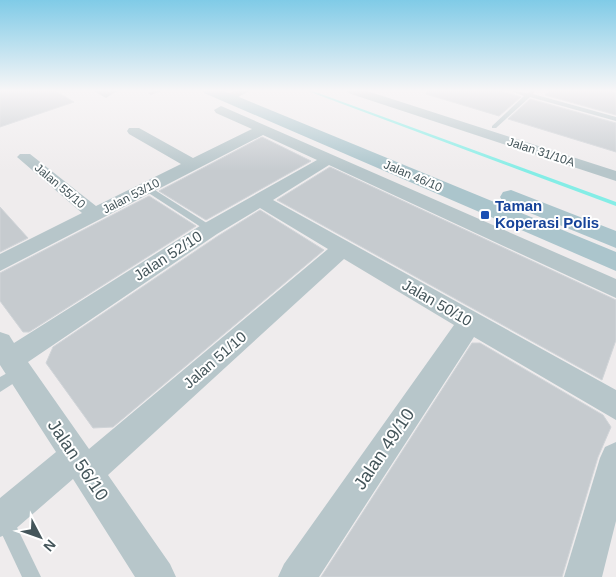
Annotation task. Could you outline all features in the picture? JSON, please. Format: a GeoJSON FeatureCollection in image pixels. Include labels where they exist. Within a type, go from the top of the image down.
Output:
{"type":"FeatureCollection","features":[{"type":"Feature","properties":{"kind":"main road","name":"Jalan 46/10"},"geometry":{"type":"LineString","coordinates":[[282,117],[616,262]]}},
{"type":"Feature","properties":{"kind":"main road","name":"Jalan 46/10"},"geometry":{"type":"LineString","coordinates":[[290,117],[616,240]]}},
{"type":"Feature","properties":{"kind":"street","name":"Jalan 46/10"},"geometry":{"type":"LineString","coordinates":[[251,117],[263,129],[616,289]]}},
{"type":"Feature","properties":{"kind":"street","name":"Jalan 31/10A"},"geometry":{"type":"LineString","coordinates":[[435,117],[616,176]]}},
{"type":"Feature","properties":{"kind":"street","name":"Jalan 31/10A"},"geometry":{"type":"LineString","coordinates":[[462,117],[616,166]]}},
{"type":"Feature","properties":{"kind":"street","name":"Jalan 53/10"},"geometry":{"type":"LineString","coordinates":[[0,263],[263,129]]}},
{"type":"Feature","properties":{"kind":"street"},"geometry":{"type":"LineString","coordinates":[[134,131],[193,165]]}},
{"type":"Feature","properties":{"kind":"street","name":"Jalan 55/10"},"geometry":{"type":"LineString","coordinates":[[25,156],[95,214]]}},
{"type":"Feature","properties":{"kind":"street","name":"Jalan 52/10"},"geometry":{"type":"LineString","coordinates":[[8,365],[210,229],[258,199],[329,159]]}},
{"type":"Feature","properties":{"kind":"street","name":"Jalan 50/10"},"geometry":{"type":"LineString","coordinates":[[258,199],[616,406]]}},
{"type":"Feature","properties":{"kind":"street","name":"Jalan 51/10"},"geometry":{"type":"LineString","coordinates":[[1,519],[81,464],[343,248]]}},
{"type":"Feature","properties":{"kind":"street","name":"Jalan 49/10"},"geometry":{"type":"LineString","coordinates":[[297,577],[470,322]]}},
{"type":"Feature","properties":{"kind":"street","name":"Jalan 56/10"},"geometry":{"type":"LineString","coordinates":[[8,365],[81,464],[157,577]]}},
{"type":"Feature","properties":{"kind":"street"},"geometry":{"type":"LineString","coordinates":[[583,577],[616,458]]}},
{"type":"Feature","properties":{"kind":"lane"},"geometry":{"type":"LineString","coordinates":[[494,127],[505,117]]}},
{"type":"Feature","properties":{"kind":"lane"},"geometry":{"type":"LineString","coordinates":[[147,188],[210,229]]}},
{"type":"Feature","properties":{"kind":"lane"},"geometry":{"type":"LineString","coordinates":[[1,519],[32,577]]}},
{"type":"Feature","properties":{"kind":"building"},"geometry":{"type":"Polygon","coordinates":[[[0,117],[30,117],[0,127],[0,117]]]}},
{"type":"Feature","properties":{"kind":"building"},"geometry":{"type":"Polygon","coordinates":[[[510,117],[594,117],[616,123],[616,152],[508,119],[510,117]]]}},
{"type":"Feature","properties":{"kind":"building"},"geometry":{"type":"Polygon","coordinates":[[[262,137],[311,161],[206,220],[159,191],[262,137]]]}},
{"type":"Feature","properties":{"kind":"building"},"geometry":{"type":"Polygon","coordinates":[[[330,167],[616,300],[616,340],[602,380],[277,200],[330,167]]]}},
{"type":"Feature","properties":{"kind":"building"},"geometry":{"type":"Polygon","coordinates":[[[149,196],[196,226],[29,332],[23,332],[0,301],[0,273],[149,196]]]}},
{"type":"Feature","properties":{"kind":"building"},"geometry":{"type":"Polygon","coordinates":[[[0,207],[28,238],[0,252],[0,207]]]}},
{"type":"Feature","properties":{"kind":"building"},"geometry":{"type":"Polygon","coordinates":[[[260,210],[324,250],[113,427],[93,428],[46,363],[53,347],[260,210]]]}},
{"type":"Feature","properties":{"kind":"building"},"geometry":{"type":"Polygon","coordinates":[[[472,343],[480,343],[603,415],[611,427],[598,457],[562,577],[321,577],[472,343]]]}},
{"type":"Feature","properties":{"kind":"waterway"},"geometry":{"type":"LineString","coordinates":[[380,117],[616,204]]}},
{"type":"Feature","properties":{"kind":"place","name":"Taman Koperasi Polis"},"geometry":{"type":"Point","coordinates":[485,215]}}]}
